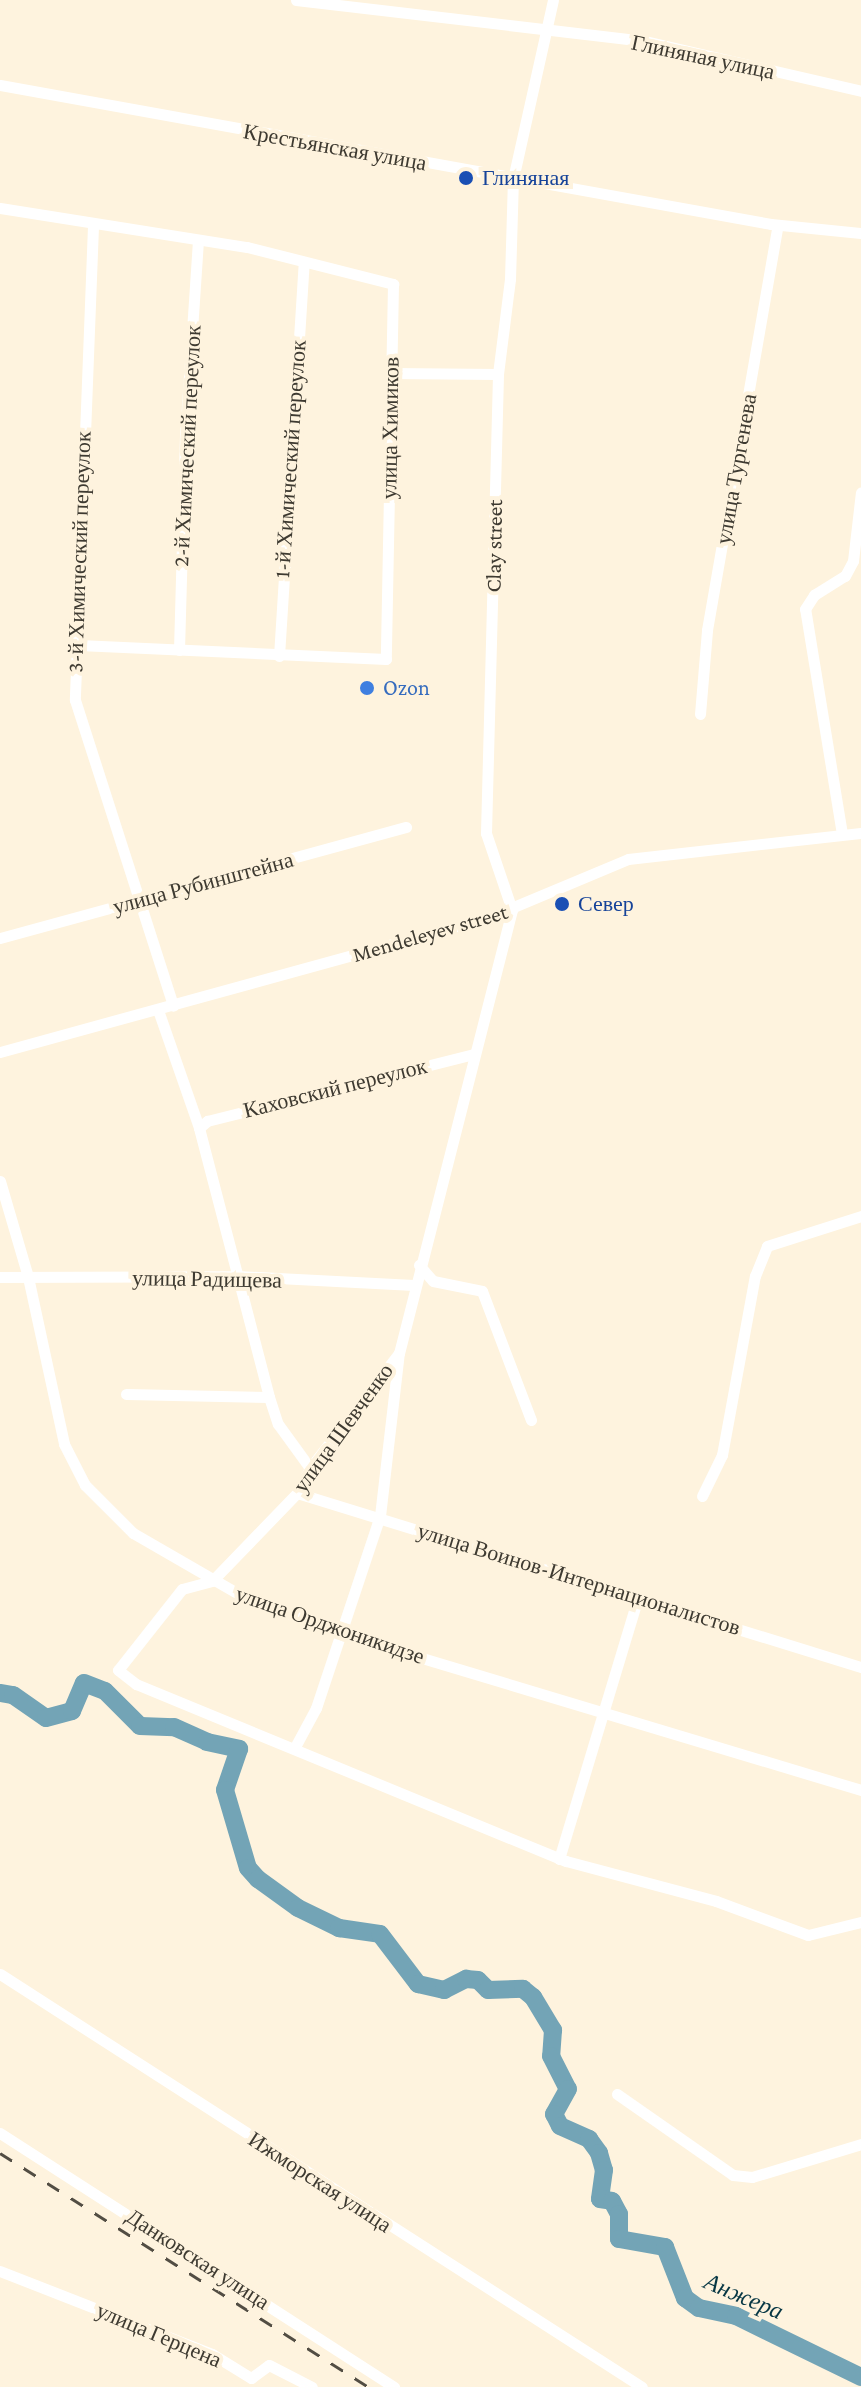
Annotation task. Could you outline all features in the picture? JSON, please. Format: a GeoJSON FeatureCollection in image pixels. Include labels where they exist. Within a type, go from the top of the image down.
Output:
{"type":"FeatureCollection","features":[{"type":"Feature","properties":{"kind":"street","name":"Глиняная улица"},"geometry":{"type":"LineString","coordinates":[[296,0],[645,41],[861,91]]}},
{"type":"Feature","properties":{"kind":"street"},"geometry":{"type":"LineString","coordinates":[[513,179],[544,29],[553,0]]}},
{"type":"Feature","properties":{"kind":"street","name":"Крестьянская улица"},"geometry":{"type":"LineString","coordinates":[[0,85],[778,225],[861,233]]}},
{"type":"Feature","properties":{"kind":"street","name":"Clay street"},"geometry":{"type":"LineString","coordinates":[[512,910],[486,833],[498,374],[514,221],[513,179]]}},
{"type":"Feature","properties":{"kind":"street","name":"улица Химиков"},"geometry":{"type":"LineString","coordinates":[[0,208],[93,226],[198,241],[393,284],[386,659],[73,645]]}},
{"type":"Feature","properties":{"kind":"street","name":"улица Тургенева"},"geometry":{"type":"LineString","coordinates":[[700,714],[707,630],[778,225]]}},
{"type":"Feature","properties":{"kind":"street","name":"3-й Химический переулок"},"geometry":{"type":"LineString","coordinates":[[93,226],[73,645],[75,700],[173,1006]]}},
{"type":"Feature","properties":{"kind":"street","name":"2-й Химический переулок"},"geometry":{"type":"LineString","coordinates":[[179,650],[185,436],[198,241]]}},
{"type":"Feature","properties":{"kind":"street","name":"1-й Химический переулок"},"geometry":{"type":"LineString","coordinates":[[279,656],[304,262]]}},
{"type":"Feature","properties":{"kind":"street"},"geometry":{"type":"LineString","coordinates":[[390,373],[498,374]]}},
{"type":"Feature","properties":{"kind":"street"},"geometry":{"type":"LineString","coordinates":[[842,834],[805,609],[814,595],[845,576],[853,561],[861,492]]}},
{"type":"Feature","properties":{"kind":"street","name":"улица Рубинштейна"},"geometry":{"type":"LineString","coordinates":[[0,938],[406,827]]}},
{"type":"Feature","properties":{"kind":"street","name":"Mendeleyev street"},"geometry":{"type":"LineString","coordinates":[[0,1052],[512,910],[628,859],[861,833]]}},
{"type":"Feature","properties":{"kind":"street","name":"улица Шевченко"},"geometry":{"type":"LineString","coordinates":[[295,1747],[136,1684],[118,1670],[182,1589],[212,1581],[297,1493],[310,1468],[399,1353],[512,910]]}},
{"type":"Feature","properties":{"kind":"street"},"geometry":{"type":"LineString","coordinates":[[158,1010],[199,1128],[269,1397],[278,1424],[310,1468]]}},
{"type":"Feature","properties":{"kind":"street","name":"Каховский переулок"},"geometry":{"type":"LineString","coordinates":[[199,1128],[207,1121],[473,1054]]}},
{"type":"Feature","properties":{"kind":"street","name":"улица Орджоникидзе"},"geometry":{"type":"LineString","coordinates":[[0,1181],[28,1277],[64,1444],[85,1485],[133,1533],[212,1581],[342,1634],[861,1790]]}},
{"type":"Feature","properties":{"kind":"street"},"geometry":{"type":"LineString","coordinates":[[702,1496],[722,1455],[755,1276],[767,1246],[861,1216]]}},
{"type":"Feature","properties":{"kind":"street"},"geometry":{"type":"LineString","coordinates":[[419,1265],[433,1281],[482,1291],[531,1420]]}},
{"type":"Feature","properties":{"kind":"street","name":"улица Радищева"},"geometry":{"type":"LineString","coordinates":[[0,1277],[237,1276],[414,1285]]}},
{"type":"Feature","properties":{"kind":"street"},"geometry":{"type":"LineString","coordinates":[[399,1353],[380,1516],[316,1708],[295,1747],[416,1803],[559,1859],[716,1901],[808,1935],[861,1922]]}},
{"type":"Feature","properties":{"kind":"street"},"geometry":{"type":"LineString","coordinates":[[126,1394],[269,1397]]}},
{"type":"Feature","properties":{"kind":"street","name":"улица Воинов-Интернационалистов"},"geometry":{"type":"LineString","coordinates":[[297,1493],[380,1516],[861,1667]]}},
{"type":"Feature","properties":{"kind":"street"},"geometry":{"type":"LineString","coordinates":[[559,1859],[607,1712],[638,1598]]}},
{"type":"Feature","properties":{"kind":"street","name":"Ижморская улица"},"geometry":{"type":"LineString","coordinates":[[0,1974],[642,2387]]}},
{"type":"Feature","properties":{"kind":"street"},"geometry":{"type":"LineString","coordinates":[[617,2094],[733,2175],[752,2177],[861,2144]]}},
{"type":"Feature","properties":{"kind":"street","name":"Данковская улица"},"geometry":{"type":"LineString","coordinates":[[0,2133],[394,2387]]}},
{"type":"Feature","properties":{"kind":"street","name":"улица Герцена"},"geometry":{"type":"LineString","coordinates":[[0,2271],[212,2354],[251,2378],[269,2365],[312,2387]]}},
{"type":"Feature","properties":{"kind":"waterway","name":"Анжера"},"geometry":{"type":"LineString","coordinates":[[0,1693],[13,1695],[46,1718],[72,1711],[84,1683],[105,1691],[140,1726],[174,1727],[207,1742],[239,1749],[225,1790],[248,1868],[258,1879],[298,1908],[339,1928],[380,1934],[418,1984],[444,1990],[466,1979],[478,1980],[488,1990],[523,1989],[533,1997],[553,2030],[551,2056],[568,2089],[554,2114],[560,2126],[589,2139],[599,2153],[604,2170],[600,2199],[612,2201],[619,2214],[619,2239],[665,2247],[685,2298],[699,2308],[736,2316],[861,2377]]}},
{"type":"Feature","properties":{"kind":"railway"},"geometry":{"type":"LineString","coordinates":[[0,2153],[369,2387]]}},
{"type":"Feature","properties":{"kind":"place","name":"Глиняная"},"geometry":{"type":"Point","coordinates":[466,178]}},
{"type":"Feature","properties":{"kind":"place","name":"Ozon"},"geometry":{"type":"Point","coordinates":[367,688]}},
{"type":"Feature","properties":{"kind":"place","name":"Север"},"geometry":{"type":"Point","coordinates":[562,904]}}]}
